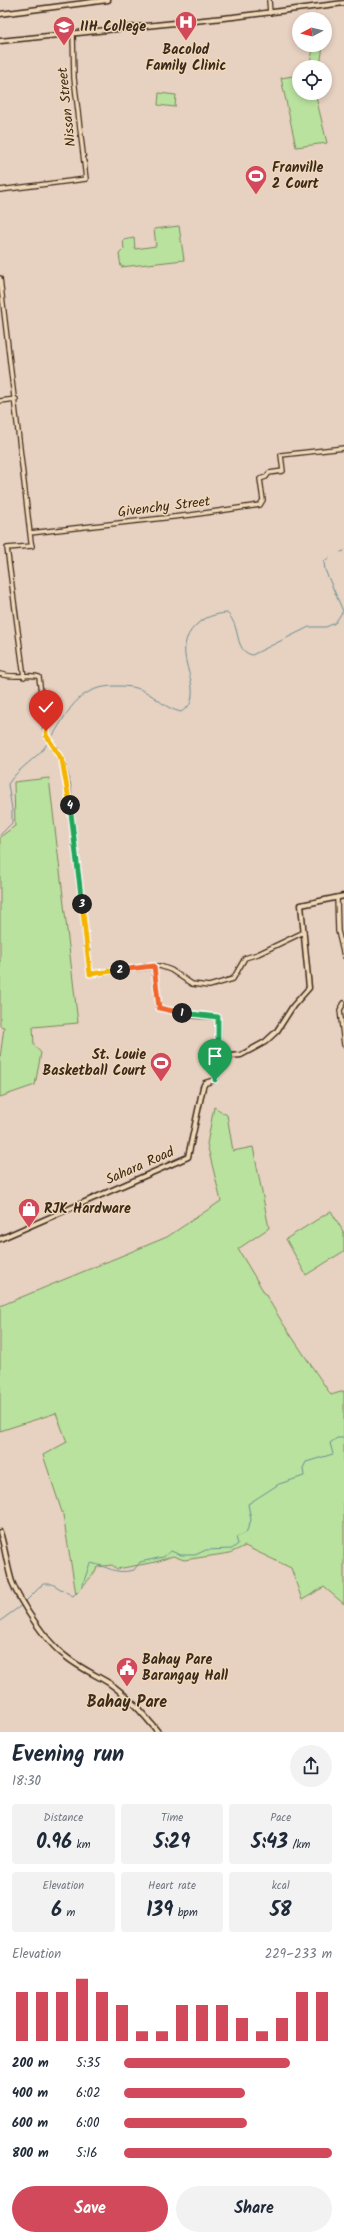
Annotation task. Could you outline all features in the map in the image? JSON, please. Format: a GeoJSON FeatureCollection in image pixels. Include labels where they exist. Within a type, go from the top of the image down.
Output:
{"type":"FeatureCollection","features":[{"type":"Feature","properties":{"kind":"main road"},"geometry":{"type":"LineString","coordinates":[[0,14],[108,0]]}},
{"type":"Feature","properties":{"kind":"main road"},"geometry":{"type":"LineString","coordinates":[[0,41],[270,13],[344,3]]}},
{"type":"Feature","properties":{"kind":"main road"},"geometry":{"type":"LineString","coordinates":[[218,1057],[240,1055],[265,1042],[277,1031],[293,1006],[308,991],[310,980],[300,905],[344,896]]}},
{"type":"Feature","properties":{"kind":"main road","name":"Sahara Road"},"geometry":{"type":"LineString","coordinates":[[0,1239],[188,1157],[203,1087],[205,1083],[215,1080],[218,1057]]}},
{"type":"Feature","properties":{"kind":"main road"},"geometry":{"type":"LineString","coordinates":[[0,1532],[13,1583],[26,1607],[61,1653],[109,1684],[130,1700],[139,1708],[158,1732]]}},
{"type":"Feature","properties":{"kind":"street"},"geometry":{"type":"LineString","coordinates":[[269,0],[270,13]]}},
{"type":"Feature","properties":{"kind":"street","name":"Nissan Street"},"geometry":{"type":"LineString","coordinates":[[0,190],[86,179],[74,84],[73,33]]}},
{"type":"Feature","properties":{"kind":"street"},"geometry":{"type":"LineString","coordinates":[[0,278],[16,399],[32,546],[7,548],[24,677]]}},
{"type":"Feature","properties":{"kind":"street"},"geometry":{"type":"LineString","coordinates":[[0,401],[16,399]]}},
{"type":"Feature","properties":{"kind":"street","name":"Givenchy Street"},"geometry":{"type":"LineString","coordinates":[[30,533],[254,506],[262,503],[260,479],[268,476],[269,473],[283,471],[282,455],[344,448]]}},
{"type":"Feature","properties":{"kind":"street"},"geometry":{"type":"LineString","coordinates":[[0,674],[13,678],[34,675],[39,677],[46,735],[62,760],[68,786],[90,974],[154,966],[165,967],[192,984],[208,986],[233,979],[245,958],[258,954],[304,932]]}},
{"type":"Feature","properties":{"kind":"street"},"geometry":{"type":"LineString","coordinates":[[337,897],[338,931],[344,956]]}},
{"type":"Feature","properties":{"kind":"street"},"geometry":{"type":"LineString","coordinates":[[154,966],[159,1008],[194,1016],[218,1017],[218,1057]]}},
{"type":"Feature","properties":{"kind":"street"},"geometry":{"type":"LineString","coordinates":[[344,1003],[340,1010],[344,1045]]}},
{"type":"Feature","properties":{"kind":"green space"},"geometry":{"type":"Polygon","coordinates":[[[312,52],[322,52],[321,60],[311,60],[312,52]]]}},
{"type":"Feature","properties":{"kind":"green space"},"geometry":{"type":"Polygon","coordinates":[[[292,76],[292,100],[317,100],[327,143],[296,147],[281,78],[292,76]]]}},
{"type":"Feature","properties":{"kind":"green space"},"geometry":{"type":"Polygon","coordinates":[[[159,93],[176,95],[175,107],[158,105],[159,93]]]}},
{"type":"Feature","properties":{"kind":"green space"},"geometry":{"type":"Polygon","coordinates":[[[179,226],[184,260],[121,267],[119,254],[124,249],[123,240],[134,238],[135,249],[156,246],[154,229],[179,226]]]}},
{"type":"Feature","properties":{"kind":"green space"},"geometry":{"type":"Polygon","coordinates":[[[49,778],[78,1023],[33,1027],[34,1045],[41,1053],[35,1085],[0,1097],[0,1058],[4,1027],[0,1026],[0,837],[15,826],[14,782],[49,778]]]}},
{"type":"Feature","properties":{"kind":"green space"},"geometry":{"type":"Polygon","coordinates":[[[214,1107],[227,1115],[233,1151],[253,1147],[269,1228],[238,1249],[282,1322],[331,1395],[344,1391],[344,1604],[324,1587],[302,1600],[291,1568],[245,1546],[230,1553],[184,1560],[173,1556],[156,1562],[117,1569],[112,1565],[97,1567],[76,1594],[63,1515],[43,1455],[67,1442],[56,1413],[0,1431],[0,1306],[167,1237],[221,1201],[207,1144],[214,1107]]]}},
{"type":"Feature","properties":{"kind":"green space"},"geometry":{"type":"Polygon","coordinates":[[[331,1211],[344,1233],[344,1251],[306,1275],[286,1239],[331,1211]]]}},
{"type":"Feature","properties":{"kind":"waterway"},"geometry":{"type":"LineString","coordinates":[[50,740],[74,703],[90,691],[101,688],[114,686],[137,688],[170,708],[181,712],[184,710],[190,703],[192,692],[186,663],[185,644],[189,634],[196,625],[210,616],[227,613],[235,625],[242,648],[252,655],[309,627],[326,627],[335,623],[343,611],[325,570],[324,562],[329,557]]}},
{"type":"Feature","properties":{"kind":"waterway"},"geometry":{"type":"LineString","coordinates":[[0,835],[12,823],[12,809],[8,784],[18,772],[44,749],[48,743]]}},
{"type":"Feature","properties":{"kind":"waterway"},"geometry":{"type":"LineString","coordinates":[[24,1603],[43,1584],[52,1584],[73,1596],[82,1587],[90,1563],[116,1571],[127,1571],[134,1570],[140,1562],[163,1557],[171,1551],[181,1555],[195,1555],[206,1550],[232,1549],[238,1544],[236,1537],[246,1533],[251,1520],[248,1504],[279,1484],[304,1476],[303,1468],[306,1462],[333,1454],[330,1443],[337,1438],[344,1438]]}},
{"type":"Feature","properties":{"kind":"waterway"},"geometry":{"type":"LineString","coordinates":[[0,1621],[22,1605]]}},
{"type":"Feature","properties":{"kind":"place","name":"Bacolod Family Clinic"},"geometry":{"type":"Point","coordinates":[186,42]}},
{"type":"Feature","properties":{"kind":"place","name":"IIH College"},"geometry":{"type":"Point","coordinates":[64,46]}},
{"type":"Feature","properties":{"kind":"place","name":"Franville 2 Court"},"geometry":{"type":"Point","coordinates":[256,196]}},
{"type":"Feature","properties":{"kind":"place","name":"St. Louie Basketball Court"},"geometry":{"type":"Point","coordinates":[161,1082]}},
{"type":"Feature","properties":{"kind":"place","name":"RJK Hardware"},"geometry":{"type":"Point","coordinates":[29,1228]}},
{"type":"Feature","properties":{"kind":"place","name":"Bahay Pare Barangay Hall"},"geometry":{"type":"Point","coordinates":[127,1688]}},
{"type":"Feature","properties":{"kind":"district","name":"Bahay Pare"},"geometry":{"type":"Point","coordinates":[127,1702]}},
{"type":"Feature","properties":{"kind":"route"},"geometry":{"type":"LineString","coordinates":[[46,731],[46,735],[62,760],[68,786],[90,974],[154,966],[159,1008],[194,1016],[218,1017],[218,1057],[215,1080]]}}]}
